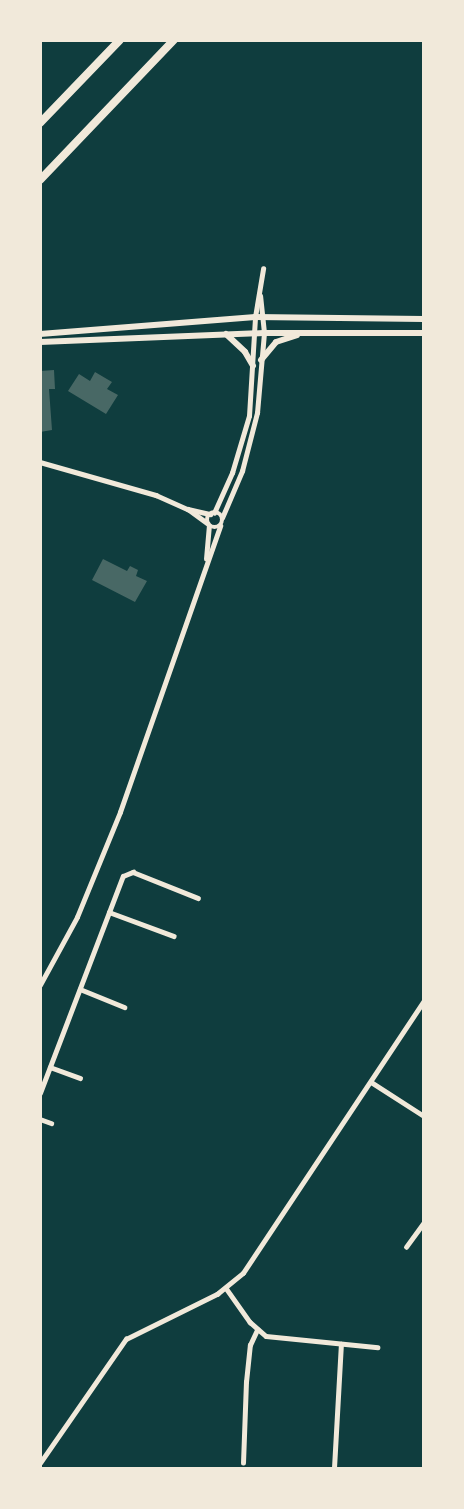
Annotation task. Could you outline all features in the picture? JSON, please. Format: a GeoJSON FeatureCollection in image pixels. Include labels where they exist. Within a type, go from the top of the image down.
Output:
{"type":"FeatureCollection","features":[{"type":"Feature","properties":{"kind":"highway"},"geometry":{"type":"LineString","coordinates":[[40,123],[120,40]]}},
{"type":"Feature","properties":{"kind":"highway"},"geometry":{"type":"LineString","coordinates":[[40,180],[174,40]]}},
{"type":"Feature","properties":{"kind":"main road"},"geometry":{"type":"LineString","coordinates":[[40,334],[255,317],[423,319]]}},
{"type":"Feature","properties":{"kind":"main road"},"geometry":{"type":"LineString","coordinates":[[40,342],[264,333],[423,333]]}},
{"type":"Feature","properties":{"kind":"main road"},"geometry":{"type":"LineString","coordinates":[[261,360],[276,342],[303,333]]}},
{"type":"Feature","properties":{"kind":"main road"},"geometry":{"type":"LineString","coordinates":[[226,334],[245,352],[253,366]]}},
{"type":"Feature","properties":{"kind":"street"},"geometry":{"type":"LineString","coordinates":[[206,559],[208,525],[243,440],[253,366],[255,317],[263,269]]}},
{"type":"Feature","properties":{"kind":"street"},"geometry":{"type":"LineString","coordinates":[[40,985],[77,917],[120,812],[206,559],[242,471],[254,429],[264,333],[264,317],[259,294]]}},
{"type":"Feature","properties":{"kind":"street"},"geometry":{"type":"LineString","coordinates":[[40,462],[129,486],[188,509],[212,513],[222,518]]}},
{"type":"Feature","properties":{"kind":"street"},"geometry":{"type":"LineString","coordinates":[[188,509],[208,525],[220,526]]}},
{"type":"Feature","properties":{"kind":"street"},"geometry":{"type":"LineString","coordinates":[[40,1093],[109,912],[127,872],[198,898]]}},
{"type":"Feature","properties":{"kind":"street"},"geometry":{"type":"LineString","coordinates":[[109,912],[174,936]]}},
{"type":"Feature","properties":{"kind":"street"},"geometry":{"type":"LineString","coordinates":[[80,989],[124,1007]]}},
{"type":"Feature","properties":{"kind":"street"},"geometry":{"type":"LineString","coordinates":[[40,1463],[126,1339],[226,1288],[251,1262],[423,1001]]}},
{"type":"Feature","properties":{"kind":"street"},"geometry":{"type":"LineString","coordinates":[[50,1067],[80,1078]]}},
{"type":"Feature","properties":{"kind":"street"},"geometry":{"type":"LineString","coordinates":[[371,1082],[423,1116]]}},
{"type":"Feature","properties":{"kind":"street"},"geometry":{"type":"LineString","coordinates":[[40,1119],[51,1123]]}},
{"type":"Feature","properties":{"kind":"street"},"geometry":{"type":"LineString","coordinates":[[406,1247],[423,1222]]}},
{"type":"Feature","properties":{"kind":"street"},"geometry":{"type":"LineString","coordinates":[[226,1288],[257,1330],[272,1338],[376,1347]]}},
{"type":"Feature","properties":{"kind":"street"},"geometry":{"type":"LineString","coordinates":[[243,1463],[246,1382],[250,1345],[257,1330]]}},
{"type":"Feature","properties":{"kind":"street"},"geometry":{"type":"LineString","coordinates":[[334,1468],[341,1344]]}},
{"type":"Feature","properties":{"kind":"building"},"geometry":{"type":"Polygon","coordinates":[[[54,370],[55,389],[49,389],[52,430],[40,432],[40,371],[54,370]]]}},
{"type":"Feature","properties":{"kind":"building"},"geometry":{"type":"Polygon","coordinates":[[[95,372],[112,382],[107,389],[118,395],[106,414],[68,391],[79,374],[90,381],[95,372]]]}},
{"type":"Feature","properties":{"kind":"building"},"geometry":{"type":"Polygon","coordinates":[[[103,559],[127,571],[130,566],[138,570],[136,576],[147,581],[135,602],[92,580],[103,559]]]}}]}
